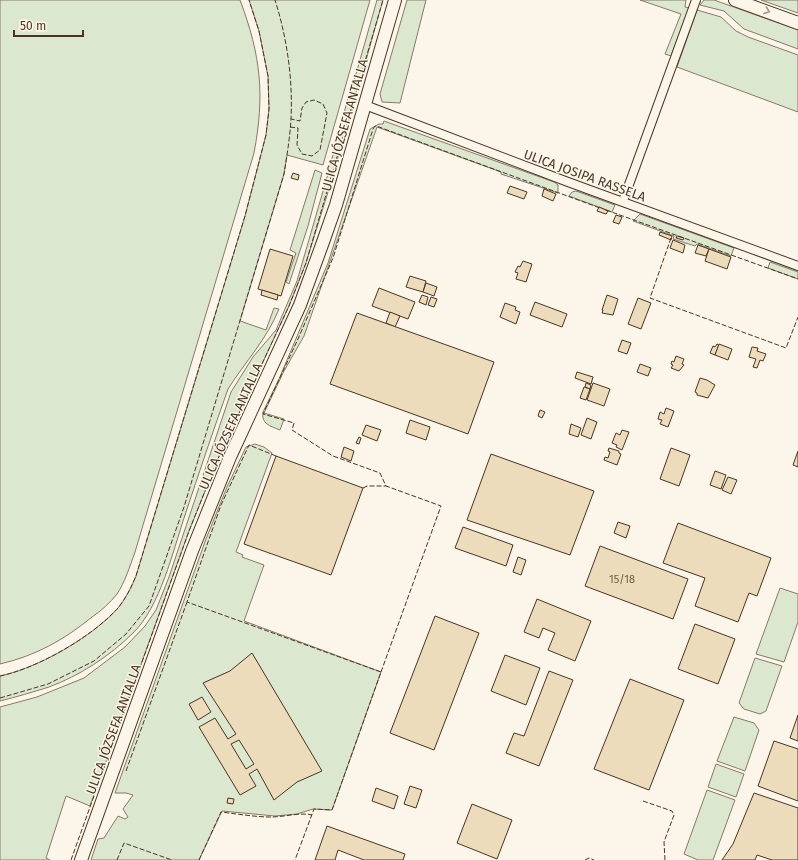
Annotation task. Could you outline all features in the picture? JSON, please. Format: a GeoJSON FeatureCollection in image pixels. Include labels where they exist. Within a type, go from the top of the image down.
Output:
{"type":"FeatureCollection","features":[{"type":"Feature","properties":{"kind":"street","name":"ULICA JÓZSEFA ANTALLA"},"geometry":{"type":"LineString","coordinates":[[81,860],[192,551],[230,457],[300,305],[336,205],[395,0]]}},
{"type":"Feature","properties":{"kind":"street"},"geometry":{"type":"LineString","coordinates":[[623,201],[696,0]]}},
{"type":"Feature","properties":{"kind":"street"},"geometry":{"type":"LineString","coordinates":[[736,0],[798,22]]}},
{"type":"Feature","properties":{"kind":"street","name":"ULICA JOSIPA RASSELA"},"geometry":{"type":"LineString","coordinates":[[365,105],[798,266]]}},
{"type":"Feature","properties":{"kind":"green space"},"geometry":{"type":"Polygon","coordinates":[[[0,0],[240,0],[253,39],[257,58],[260,94],[254,153],[135,552],[125,579],[117,594],[108,604],[71,633],[37,652],[0,664],[0,0]]]}},
{"type":"Feature","properties":{"kind":"green space"},"geometry":{"type":"Polygon","coordinates":[[[249,0],[370,0],[323,165],[287,155],[284,174],[240,321],[266,330],[274,308],[279,309],[262,340],[228,389],[165,578],[151,609],[142,622],[133,633],[114,650],[83,671],[49,687],[0,701],[0,676],[15,672],[47,659],[64,650],[94,630],[118,608],[128,593],[136,576],[245,216],[266,135],[269,109],[268,76],[259,31],[249,0]]]}},
{"type":"Feature","properties":{"kind":"green space"},"geometry":{"type":"Polygon","coordinates":[[[377,0],[383,0],[359,85],[357,85],[355,91],[352,88],[377,0]]]}},
{"type":"Feature","properties":{"kind":"green space"},"geometry":{"type":"Polygon","coordinates":[[[407,0],[426,0],[400,103],[382,102],[380,94],[407,0]]]}},
{"type":"Feature","properties":{"kind":"green space"},"geometry":{"type":"Polygon","coordinates":[[[640,0],[686,0],[685,7],[689,8],[671,56],[665,54],[681,14],[640,0]]]}},
{"type":"Feature","properties":{"kind":"green space"},"geometry":{"type":"Polygon","coordinates":[[[704,0],[714,0],[798,30],[798,49],[744,29],[724,11],[700,5],[704,0]]]}},
{"type":"Feature","properties":{"kind":"green space"},"geometry":{"type":"Polygon","coordinates":[[[761,0],[798,0],[798,13],[761,0]]]}},
{"type":"Feature","properties":{"kind":"green space"},"geometry":{"type":"Polygon","coordinates":[[[697,10],[721,17],[736,31],[748,37],[798,55],[798,112],[677,67],[697,10]]]}},
{"type":"Feature","properties":{"kind":"green space"},"geometry":{"type":"Polygon","coordinates":[[[348,98],[355,100],[334,171],[329,170],[348,98]]]}},
{"type":"Feature","properties":{"kind":"green space"},"geometry":{"type":"Polygon","coordinates":[[[384,121],[554,182],[558,185],[558,193],[501,174],[501,172],[377,127],[304,336],[284,371],[264,413],[284,419],[280,430],[265,422],[263,419],[263,412],[279,379],[328,263],[370,129],[379,124],[383,124],[384,121]]]}},
{"type":"Feature","properties":{"kind":"green space"},"geometry":{"type":"Polygon","coordinates":[[[315,170],[322,173],[308,226],[289,284],[286,282],[296,253],[290,250],[315,170]]]}},
{"type":"Feature","properties":{"kind":"green space"},"geometry":{"type":"Polygon","coordinates":[[[328,174],[333,176],[306,263],[289,306],[220,454],[189,531],[90,806],[66,796],[46,858],[50,860],[0,860],[0,707],[37,697],[84,678],[125,647],[145,626],[156,610],[169,577],[231,392],[253,357],[276,330],[297,281],[328,174]]]}},
{"type":"Feature","properties":{"kind":"green space"},"geometry":{"type":"Polygon","coordinates":[[[576,191],[615,205],[612,212],[569,196],[572,192],[576,191]]]}},
{"type":"Feature","properties":{"kind":"green space"},"geometry":{"type":"Polygon","coordinates":[[[640,214],[734,248],[731,256],[697,244],[695,246],[673,239],[674,236],[633,221],[640,214]]]}},
{"type":"Feature","properties":{"kind":"green space"},"geometry":{"type":"Polygon","coordinates":[[[770,262],[798,272],[798,279],[768,268],[770,262]]]}},
{"type":"Feature","properties":{"kind":"green space"},"geometry":{"type":"Polygon","coordinates":[[[255,444],[264,447],[272,453],[236,552],[243,555],[242,557],[264,565],[244,621],[381,672],[332,810],[313,809],[297,814],[275,816],[222,811],[199,860],[91,860],[98,839],[104,838],[118,816],[125,819],[128,817],[123,809],[133,795],[126,793],[115,793],[206,539],[227,487],[246,447],[255,444]]]}},
{"type":"Feature","properties":{"kind":"green space"},"geometry":{"type":"Polygon","coordinates":[[[780,588],[798,594],[798,622],[784,662],[756,654],[780,588]]]}},
{"type":"Feature","properties":{"kind":"green space"},"geometry":{"type":"Polygon","coordinates":[[[755,658],[782,666],[766,711],[760,714],[744,709],[739,703],[755,658]]]}},
{"type":"Feature","properties":{"kind":"green space"},"geometry":{"type":"Polygon","coordinates":[[[734,717],[754,723],[759,730],[745,771],[717,761],[734,717]]]}},
{"type":"Feature","properties":{"kind":"green space"},"geometry":{"type":"Polygon","coordinates":[[[716,764],[744,774],[736,797],[708,787],[716,764]]]}},
{"type":"Feature","properties":{"kind":"green space"},"geometry":{"type":"Polygon","coordinates":[[[707,790],[735,800],[713,860],[698,860],[684,854],[707,790]]]}},
{"type":"Feature","properties":{"kind":"building"},"geometry":{"type":"Polygon","coordinates":[[[293,173],[299,175],[298,180],[291,178],[293,173]]]}},
{"type":"Feature","properties":{"kind":"building"},"geometry":{"type":"Polygon","coordinates":[[[510,186],[527,192],[524,199],[507,193],[510,186]]]}},
{"type":"Feature","properties":{"kind":"building"},"geometry":{"type":"Polygon","coordinates":[[[544,189],[556,194],[553,201],[542,196],[544,189]]]}},
{"type":"Feature","properties":{"kind":"building"},"geometry":{"type":"Polygon","coordinates":[[[599,207],[608,211],[606,214],[597,211],[599,207]]]}},
{"type":"Feature","properties":{"kind":"building"},"geometry":{"type":"Polygon","coordinates":[[[616,215],[622,217],[619,224],[613,222],[616,215]]]}},
{"type":"Feature","properties":{"kind":"building"},"geometry":{"type":"Polygon","coordinates":[[[660,232],[672,236],[671,240],[659,235],[660,232]]]}},
{"type":"Feature","properties":{"kind":"building"},"geometry":{"type":"Polygon","coordinates":[[[677,236],[684,238],[683,240],[676,238],[677,236]]]}},
{"type":"Feature","properties":{"kind":"building"},"geometry":{"type":"Polygon","coordinates":[[[673,240],[685,245],[683,253],[670,248],[673,240]]]}},
{"type":"Feature","properties":{"kind":"building"},"geometry":{"type":"Polygon","coordinates":[[[698,245],[709,249],[706,256],[695,253],[698,245]]]}},
{"type":"Feature","properties":{"kind":"building"},"geometry":{"type":"Polygon","coordinates":[[[270,249],[293,256],[281,296],[258,289],[270,249]]]}},
{"type":"Feature","properties":{"kind":"building"},"geometry":{"type":"Polygon","coordinates":[[[709,249],[731,257],[727,269],[705,261],[709,249]]]}},
{"type":"Feature","properties":{"kind":"building"},"geometry":{"type":"Polygon","coordinates":[[[523,261],[532,264],[526,282],[516,279],[518,273],[515,272],[523,261]]]}},
{"type":"Feature","properties":{"kind":"building"},"geometry":{"type":"Polygon","coordinates":[[[410,276],[426,281],[423,292],[406,287],[410,276]]]}},
{"type":"Feature","properties":{"kind":"building"},"geometry":{"type":"Polygon","coordinates":[[[426,283],[437,287],[434,296],[423,292],[426,283]]]}},
{"type":"Feature","properties":{"kind":"building"},"geometry":{"type":"Polygon","coordinates":[[[379,288],[415,302],[408,319],[372,306],[379,288]]]}},
{"type":"Feature","properties":{"kind":"building"},"geometry":{"type":"Polygon","coordinates":[[[262,290],[278,295],[277,300],[261,295],[262,290]]]}},
{"type":"Feature","properties":{"kind":"building"},"geometry":{"type":"Polygon","coordinates":[[[422,295],[428,297],[426,305],[419,302],[422,295]]]}},
{"type":"Feature","properties":{"kind":"building"},"geometry":{"type":"Polygon","coordinates":[[[607,295],[618,299],[613,315],[602,313],[607,295]]]}},
{"type":"Feature","properties":{"kind":"building"},"geometry":{"type":"Polygon","coordinates":[[[431,297],[437,299],[434,307],[428,305],[431,297]]]}},
{"type":"Feature","properties":{"kind":"building"},"geometry":{"type":"Polygon","coordinates":[[[638,298],[651,303],[641,329],[628,324],[638,298]]]}},
{"type":"Feature","properties":{"kind":"building"},"geometry":{"type":"Polygon","coordinates":[[[535,302],[567,314],[562,327],[530,315],[535,302]]]}},
{"type":"Feature","properties":{"kind":"building"},"geometry":{"type":"Polygon","coordinates":[[[505,303],[516,307],[515,310],[520,312],[516,324],[500,317],[505,303]]]}},
{"type":"Feature","properties":{"kind":"building"},"geometry":{"type":"Polygon","coordinates":[[[390,312],[400,316],[395,327],[386,323],[390,312]]]}},
{"type":"Feature","properties":{"kind":"building"},"geometry":{"type":"Polygon","coordinates":[[[357,313],[494,362],[468,434],[330,384],[357,313]]]}},
{"type":"Feature","properties":{"kind":"building"},"geometry":{"type":"Polygon","coordinates":[[[622,340],[631,343],[627,354],[618,351],[622,340]]]}},
{"type":"Feature","properties":{"kind":"building"},"geometry":{"type":"Polygon","coordinates":[[[717,344],[719,345],[715,355],[710,353],[713,346],[715,347],[717,344]]]}},
{"type":"Feature","properties":{"kind":"building"},"geometry":{"type":"Polygon","coordinates":[[[719,344],[732,349],[728,360],[715,355],[719,344]]]}},
{"type":"Feature","properties":{"kind":"building"},"geometry":{"type":"Polygon","coordinates":[[[752,347],[758,348],[757,351],[766,354],[763,361],[760,360],[757,368],[753,367],[756,359],[749,357],[752,347]]]}},
{"type":"Feature","properties":{"kind":"building"},"geometry":{"type":"Polygon","coordinates":[[[676,356],[684,359],[682,364],[684,365],[679,371],[671,368],[673,365],[671,364],[672,361],[674,362],[676,356]]]}},
{"type":"Feature","properties":{"kind":"building"},"geometry":{"type":"Polygon","coordinates":[[[640,364],[651,368],[648,376],[637,372],[640,364]]]}},
{"type":"Feature","properties":{"kind":"building"},"geometry":{"type":"Polygon","coordinates":[[[577,372],[593,377],[591,384],[575,378],[577,372]]]}},
{"type":"Feature","properties":{"kind":"building"},"geometry":{"type":"Polygon","coordinates":[[[700,378],[715,385],[708,398],[697,395],[695,392],[700,378]]]}},
{"type":"Feature","properties":{"kind":"building"},"geometry":{"type":"Polygon","coordinates":[[[586,383],[591,385],[590,389],[585,387],[586,383]]]}},
{"type":"Feature","properties":{"kind":"building"},"geometry":{"type":"Polygon","coordinates":[[[593,383],[610,389],[604,406],[587,400],[593,383]]]}},
{"type":"Feature","properties":{"kind":"building"},"geometry":{"type":"Polygon","coordinates":[[[584,387],[590,389],[586,400],[580,398],[584,387]]]}},
{"type":"Feature","properties":{"kind":"building"},"geometry":{"type":"Polygon","coordinates":[[[666,408],[674,411],[668,427],[660,424],[662,420],[658,419],[660,412],[664,414],[666,408]]]}},
{"type":"Feature","properties":{"kind":"building"},"geometry":{"type":"Polygon","coordinates":[[[540,410],[545,412],[542,418],[538,416],[540,410]]]}},
{"type":"Feature","properties":{"kind":"building"},"geometry":{"type":"Polygon","coordinates":[[[587,418],[597,422],[591,439],[581,435],[587,418]]]}},
{"type":"Feature","properties":{"kind":"building"},"geometry":{"type":"Polygon","coordinates":[[[410,420],[430,427],[426,440],[406,433],[410,420]]]}},
{"type":"Feature","properties":{"kind":"building"},"geometry":{"type":"Polygon","coordinates":[[[571,424],[581,428],[578,437],[569,434],[571,424]]]}},
{"type":"Feature","properties":{"kind":"building"},"geometry":{"type":"Polygon","coordinates":[[[366,425],[381,430],[377,441],[362,435],[366,425]]]}},
{"type":"Feature","properties":{"kind":"building"},"geometry":{"type":"Polygon","coordinates":[[[622,430],[629,432],[622,450],[616,447],[617,445],[612,443],[616,433],[620,435],[622,430]]]}},
{"type":"Feature","properties":{"kind":"building"},"geometry":{"type":"Polygon","coordinates":[[[359,437],[361,438],[359,444],[356,443],[359,437]]]}},
{"type":"Feature","properties":{"kind":"building"},"geometry":{"type":"Polygon","coordinates":[[[344,447],[354,451],[351,461],[341,457],[344,447]]]}},
{"type":"Feature","properties":{"kind":"building"},"geometry":{"type":"Polygon","coordinates":[[[609,448],[619,451],[621,454],[617,465],[604,460],[605,457],[608,458],[610,452],[608,451],[609,448]]]}},
{"type":"Feature","properties":{"kind":"building"},"geometry":{"type":"Polygon","coordinates":[[[671,448],[690,455],[679,486],[660,479],[671,448]]]}},
{"type":"Feature","properties":{"kind":"building"},"geometry":{"type":"Polygon","coordinates":[[[798,451],[798,467],[793,465],[798,451]]]}},
{"type":"Feature","properties":{"kind":"building"},"geometry":{"type":"Polygon","coordinates":[[[491,454],[594,491],[570,555],[467,520],[491,454]]]}},
{"type":"Feature","properties":{"kind":"building"},"geometry":{"type":"Polygon","coordinates":[[[276,456],[363,488],[331,575],[244,544],[276,456]]]}},
{"type":"Feature","properties":{"kind":"building"},"geometry":{"type":"Polygon","coordinates":[[[715,471],[726,475],[721,489],[710,485],[715,471]]]}},
{"type":"Feature","properties":{"kind":"building"},"geometry":{"type":"Polygon","coordinates":[[[728,477],[737,480],[731,494],[722,490],[728,477]]]}},
{"type":"Feature","properties":{"kind":"building"},"geometry":{"type":"Polygon","coordinates":[[[618,522],[630,526],[626,538],[614,533],[618,522]]]}},
{"type":"Feature","properties":{"kind":"building"},"geometry":{"type":"Polygon","coordinates":[[[678,523],[771,558],[757,596],[749,593],[738,622],[695,606],[705,578],[663,563],[678,523]]]}},
{"type":"Feature","properties":{"kind":"building"},"geometry":{"type":"Polygon","coordinates":[[[463,527],[513,545],[506,566],[455,548],[463,527]]]}},
{"type":"Feature","properties":{"kind":"building"},"geometry":{"type":"Polygon","coordinates":[[[600,546],[688,579],[673,619],[585,586],[600,546]]]}},
{"type":"Feature","properties":{"kind":"building"},"geometry":{"type":"Polygon","coordinates":[[[518,557],[526,560],[521,575],[513,572],[518,557]]]}},
{"type":"Feature","properties":{"kind":"building"},"geometry":{"type":"Polygon","coordinates":[[[537,599],[591,621],[575,661],[548,650],[555,633],[543,628],[539,638],[524,632],[537,599]]]}},
{"type":"Feature","properties":{"kind":"building"},"geometry":{"type":"Polygon","coordinates":[[[435,616],[479,633],[434,750],[390,733],[435,616]]]}},
{"type":"Feature","properties":{"kind":"building"},"geometry":{"type":"Polygon","coordinates":[[[695,624],[735,639],[718,684],[678,669],[695,624]]]}},
{"type":"Feature","properties":{"kind":"building"},"geometry":{"type":"Polygon","coordinates":[[[252,653],[322,771],[297,782],[274,800],[257,769],[249,774],[256,786],[240,795],[199,727],[215,718],[228,739],[236,734],[203,683],[230,671],[252,653]],[[239,740],[231,744],[246,769],[254,764],[239,740]]]}},
{"type":"Feature","properties":{"kind":"building"},"geometry":{"type":"Polygon","coordinates":[[[505,655],[540,668],[526,705],[491,691],[505,655]]]}},
{"type":"Feature","properties":{"kind":"building"},"geometry":{"type":"Polygon","coordinates":[[[549,671],[573,680],[539,766],[506,753],[514,733],[524,736],[549,671]]]}},
{"type":"Feature","properties":{"kind":"building"},"geometry":{"type":"Polygon","coordinates":[[[630,679],[684,700],[649,790],[594,769],[630,679]]]}},
{"type":"Feature","properties":{"kind":"building"},"geometry":{"type":"Polygon","coordinates":[[[202,697],[211,712],[198,720],[189,704],[202,697]]]}},
{"type":"Feature","properties":{"kind":"building"},"geometry":{"type":"Polygon","coordinates":[[[798,715],[798,741],[790,738],[798,715]]]}},
{"type":"Feature","properties":{"kind":"building"},"geometry":{"type":"Polygon","coordinates":[[[774,741],[798,749],[798,801],[758,786],[774,741]]]}},
{"type":"Feature","properties":{"kind":"building"},"geometry":{"type":"Polygon","coordinates":[[[410,786],[422,790],[416,808],[404,804],[410,786]]]}},
{"type":"Feature","properties":{"kind":"building"},"geometry":{"type":"Polygon","coordinates":[[[376,788],[398,796],[394,809],[372,801],[376,788]]]}},
{"type":"Feature","properties":{"kind":"building"},"geometry":{"type":"Polygon","coordinates":[[[754,793],[798,808],[798,860],[772,860],[757,855],[755,860],[722,860],[733,844],[754,793]]]}},
{"type":"Feature","properties":{"kind":"building"},"geometry":{"type":"Polygon","coordinates":[[[228,798],[234,799],[233,804],[227,803],[228,798]]]}},
{"type":"Feature","properties":{"kind":"building"},"geometry":{"type":"Polygon","coordinates":[[[472,804],[512,820],[497,859],[457,843],[472,804]]]}},
{"type":"Feature","properties":{"kind":"building"},"geometry":{"type":"Polygon","coordinates":[[[327,826],[405,854],[403,860],[364,860],[338,850],[335,860],[315,860],[327,826]]]}},
{"type":"Feature","properties":{"kind":"fence"},"geometry":{"type":"LineString","coordinates":[[0,676],[15,672],[47,659],[64,650],[94,630],[118,608],[128,593],[136,576],[245,216],[266,135],[269,109],[268,76],[259,31],[249,0]]}},
{"type":"Feature","properties":{"kind":"fence"},"geometry":{"type":"LineString","coordinates":[[0,698],[48,684],[94,661],[126,634],[149,606],[184,507],[284,174],[291,126],[291,89],[286,44],[275,0]]}},
{"type":"Feature","properties":{"kind":"fence"},"geometry":{"type":"LineString","coordinates":[[71,860],[189,531],[220,454],[289,306],[306,263],[383,0]]}},
{"type":"Feature","properties":{"kind":"fence"},"geometry":{"type":"LineString","coordinates":[[290,127],[298,128],[297,145],[302,154],[312,156],[320,150],[327,113],[323,104],[314,100],[306,102],[302,108],[300,121],[291,119]]}},
{"type":"Feature","properties":{"kind":"fence"},"geometry":{"type":"LineString","coordinates":[[381,672],[441,506],[386,486],[380,473],[333,456],[292,430],[294,423],[263,414],[298,339],[333,258],[373,129],[375,126],[379,127],[600,208]]}},
{"type":"Feature","properties":{"kind":"fence"},"geometry":{"type":"LineString","coordinates":[[606,210],[798,279]]}},
{"type":"Feature","properties":{"kind":"fence"},"geometry":{"type":"LineString","coordinates":[[671,238],[650,298],[786,348],[798,317]]}},
{"type":"Feature","properties":{"kind":"fence"},"geometry":{"type":"LineString","coordinates":[[276,456],[249,445],[221,505],[187,602],[381,672],[332,810],[314,809],[295,860]]}},
{"type":"Feature","properties":{"kind":"fence"},"geometry":{"type":"LineString","coordinates":[[363,488],[367,486],[386,486]]}},
{"type":"Feature","properties":{"kind":"fence"},"geometry":{"type":"LineString","coordinates":[[126,771],[187,602]]}},
{"type":"Feature","properties":{"kind":"fence"},"geometry":{"type":"LineString","coordinates":[[643,801],[672,811],[674,815],[664,842],[665,860]]}},
{"type":"Feature","properties":{"kind":"fence"},"geometry":{"type":"LineString","coordinates":[[199,860],[221,812],[265,817],[303,814],[312,815]]}},
{"type":"Feature","properties":{"kind":"fence"},"geometry":{"type":"LineString","coordinates":[[117,860],[124,843],[172,860]]}},
{"type":"Feature","properties":{"kind":"fence"},"geometry":{"type":"LineString","coordinates":[[585,860],[589,858],[594,860]]}}]}
